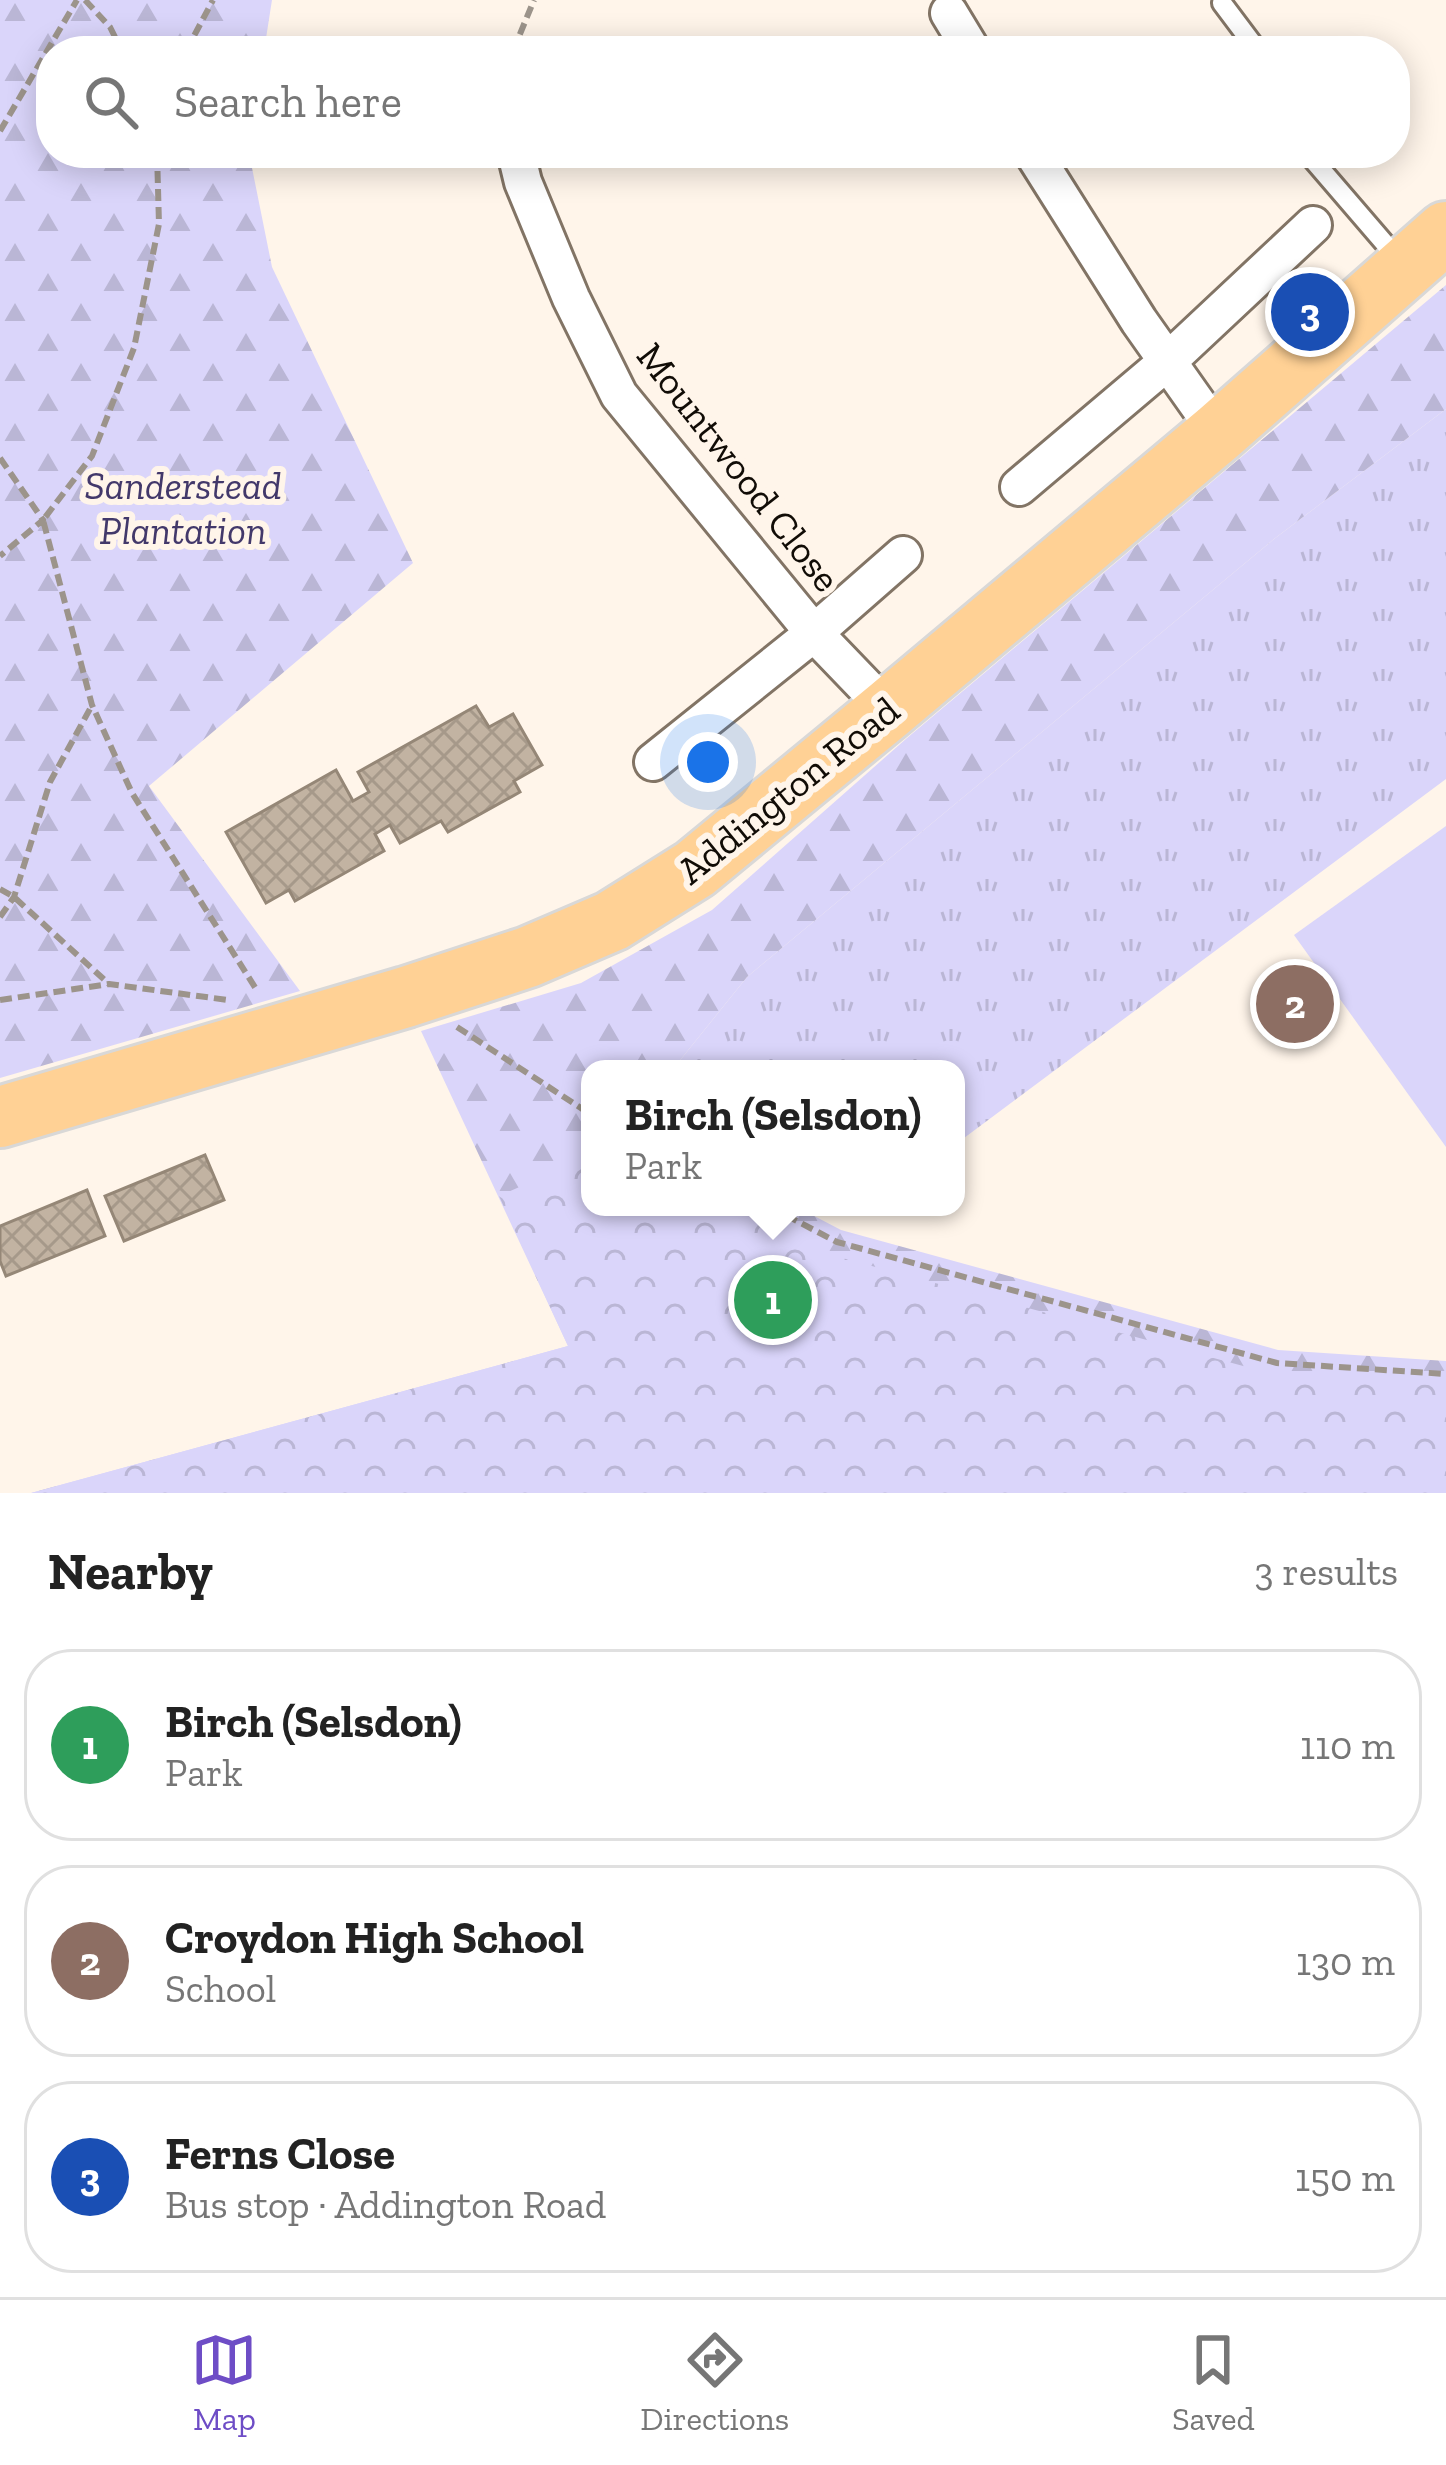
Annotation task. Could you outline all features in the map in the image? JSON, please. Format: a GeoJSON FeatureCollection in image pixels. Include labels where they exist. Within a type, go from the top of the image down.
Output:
{"type":"FeatureCollection","features":[{"type":"Feature","properties":{"kind":"main road","name":"Addington Road"},"geometry":{"type":"LineString","coordinates":[[0,1117],[406,997],[528,957],[612,921],[695,869],[888,710],[1218,433],[1426,250]]}},
{"type":"Feature","properties":{"kind":"street"},"geometry":{"type":"LineString","coordinates":[[949,13],[963,36]]}},
{"type":"Feature","properties":{"kind":"street","name":"Mountwood Close"},"geometry":{"type":"LineString","coordinates":[[520,168],[572,298],[619,395],[814,633],[888,710]]}},
{"type":"Feature","properties":{"kind":"street"},"geometry":{"type":"LineString","coordinates":[[1043,168],[1218,433]]}},
{"type":"Feature","properties":{"kind":"street"},"geometry":{"type":"LineString","coordinates":[[1019,487],[1168,361],[1313,225]]}},
{"type":"Feature","properties":{"kind":"street","name":"Mountwood Close"},"geometry":{"type":"LineString","coordinates":[[653,761],[814,633],[903,554]]}},
{"type":"Feature","properties":{"kind":"lane"},"geometry":{"type":"LineString","coordinates":[[1222,4],[1247,36]]}},
{"type":"Feature","properties":{"kind":"lane"},"geometry":{"type":"LineString","coordinates":[[1325,168],[1426,250]]}},
{"type":"Feature","properties":{"kind":"path"},"geometry":{"type":"LineString","coordinates":[[59,36],[81,0],[114,36]]}},
{"type":"Feature","properties":{"kind":"path"},"geometry":{"type":"LineString","coordinates":[[194,36],[213,0]]}},
{"type":"Feature","properties":{"kind":"path"},"geometry":{"type":"LineString","coordinates":[[519,36],[534,0]]}},
{"type":"Feature","properties":{"kind":"path"},"geometry":{"type":"LineString","coordinates":[[0,130],[36,72]]}},
{"type":"Feature","properties":{"kind":"path"},"geometry":{"type":"LineString","coordinates":[[0,556],[43,520],[92,456],[134,347],[159,224],[158,168]]}},
{"type":"Feature","properties":{"kind":"path"},"geometry":{"type":"LineString","coordinates":[[0,458],[43,520],[92,705],[132,794],[263,1000],[210,999],[109,984],[0,1000]]}},
{"type":"Feature","properties":{"kind":"path"},"geometry":{"type":"LineString","coordinates":[[0,917],[14,897],[50,782],[92,705]]}},
{"type":"Feature","properties":{"kind":"path"},"geometry":{"type":"LineString","coordinates":[[0,889],[109,984]]}},
{"type":"Feature","properties":{"kind":"path"},"geometry":{"type":"LineString","coordinates":[[406,997],[581,1108]]}},
{"type":"Feature","properties":{"kind":"path"},"geometry":{"type":"LineString","coordinates":[[787,1216],[838,1242],[1276,1363],[1430,1376],[1446,1373]]}},
{"type":"Feature","properties":{"kind":"green space","name":"Sanderstead Plantation"},"geometry":{"type":"Polygon","coordinates":[[[0,0],[272,0],[266,36],[36,36],[36,168],[252,168],[272,267],[413,563],[149,786],[300,991],[0,1078],[0,0]]]}},
{"type":"Feature","properties":{"kind":"green space"},"geometry":{"type":"Polygon","coordinates":[[[1446,285],[1446,409],[1274,539],[747,977],[680,1060],[581,1060],[581,1216],[814,1216],[841,1230],[1278,1350],[1446,1361],[1446,1461],[31,1493],[568,1346],[421,1031],[581,983],[712,910],[907,738],[1446,285]]]}},
{"type":"Feature","properties":{"kind":"green space"},"geometry":{"type":"Polygon","coordinates":[[[1446,409],[1446,779],[965,1137],[965,1060],[680,1060],[747,977],[1274,539],[1446,409]]]}},
{"type":"Feature","properties":{"kind":"green space"},"geometry":{"type":"Polygon","coordinates":[[[1446,826],[1446,1147],[1294,935],[1446,826]]]}},
{"type":"Feature","properties":{"kind":"green space"},"geometry":{"type":"Polygon","coordinates":[[[581,1160],[581,1216],[754,1216],[831,1255],[1273,1374],[1446,1386],[1446,1493],[31,1493],[568,1346],[499,1196],[581,1160]]]}},
{"type":"Feature","properties":{"kind":"building"},"geometry":{"type":"Polygon","coordinates":[[[476,706],[489,727],[513,714],[542,765],[514,781],[520,792],[448,832],[441,821],[400,843],[390,825],[375,834],[384,851],[295,901],[289,890],[266,903],[226,832],[336,770],[353,801],[369,792],[358,772],[476,706]]]}},
{"type":"Feature","properties":{"kind":"building"},"geometry":{"type":"Polygon","coordinates":[[[205,1155],[224,1200],[124,1241],[105,1196],[205,1155]]]}},
{"type":"Feature","properties":{"kind":"building"},"geometry":{"type":"Polygon","coordinates":[[[87,1190],[105,1236],[6,1276],[0,1261],[0,1226],[87,1190]]]}},
{"type":"Feature","properties":{"kind":"place","name":"Ferns Close"},"geometry":{"type":"Point","coordinates":[1310,312]}},
{"type":"Feature","properties":{"kind":"place","name":"Croydon High School"},"geometry":{"type":"Point","coordinates":[1295,1004]}},
{"type":"Feature","properties":{"kind":"place","name":"Birch (Selsdon)"},"geometry":{"type":"Point","coordinates":[773,1300]}}]}
